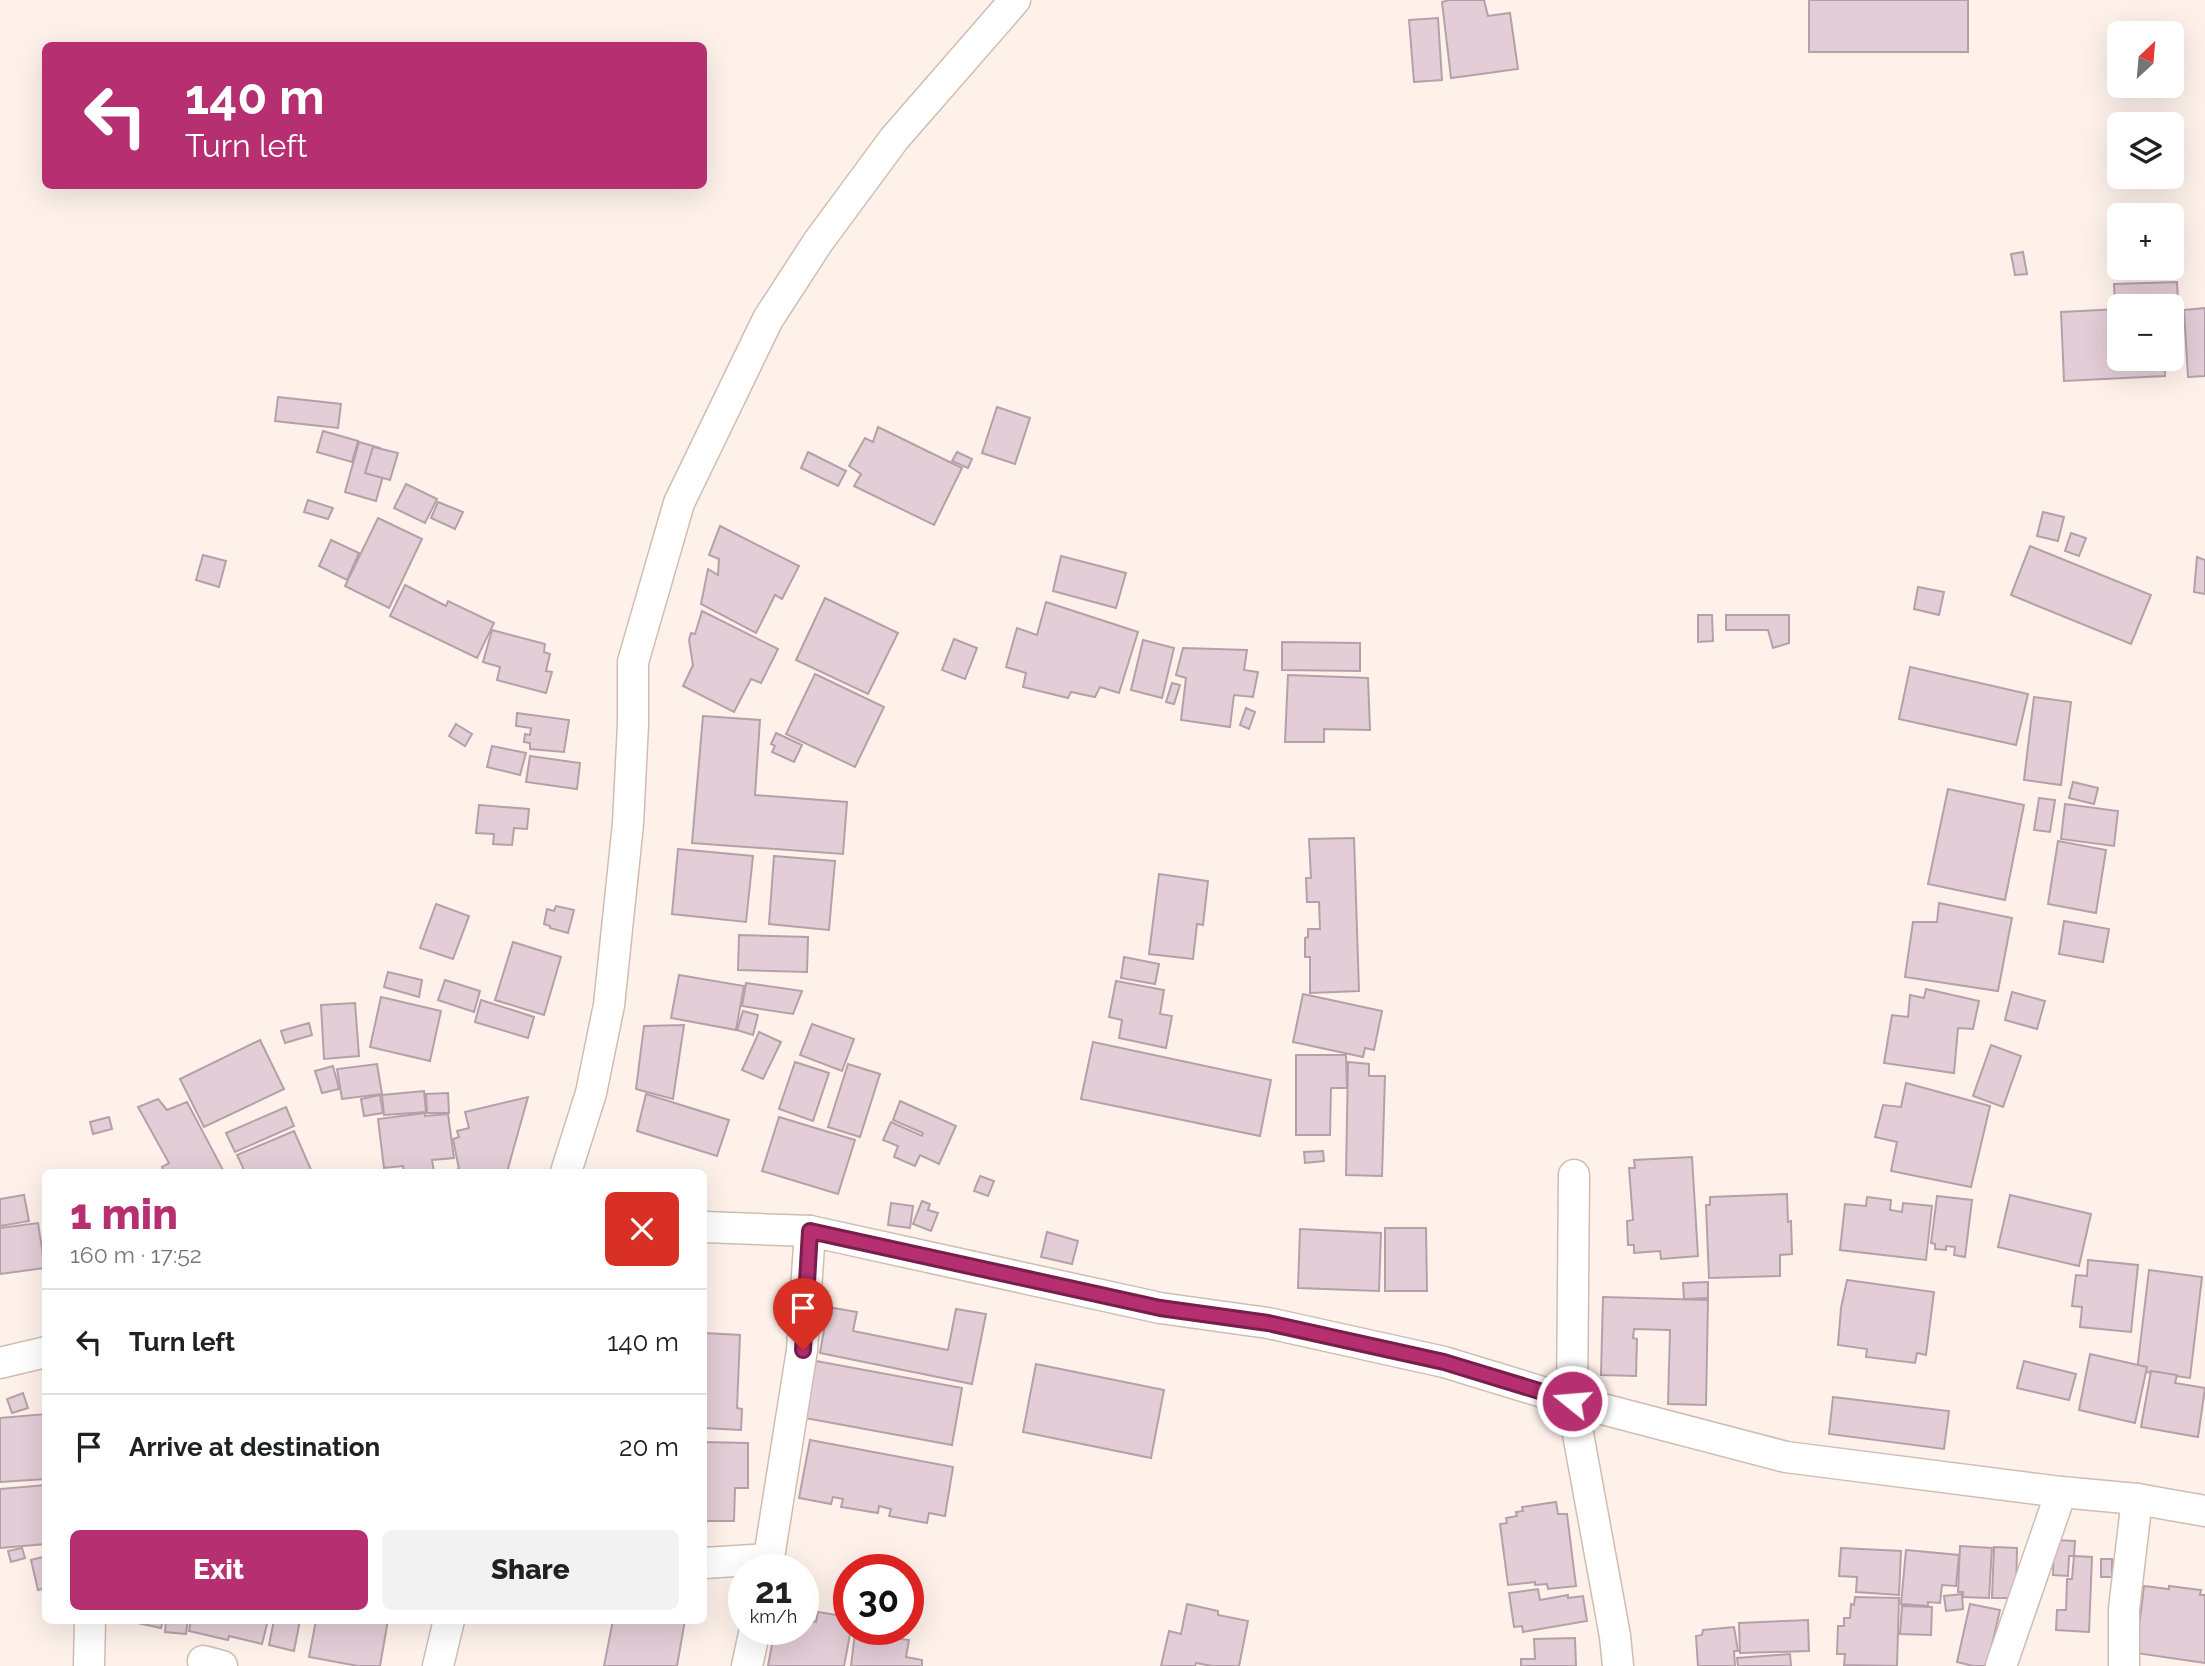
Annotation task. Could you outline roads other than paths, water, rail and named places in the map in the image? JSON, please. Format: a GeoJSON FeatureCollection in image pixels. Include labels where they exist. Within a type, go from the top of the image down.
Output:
{"type":"FeatureCollection","features":[{"type":"Feature","properties":{"kind":"street"},"geometry":{"type":"LineString","coordinates":[[567,1169],[591,1093],[609,1005],[628,824],[634,724],[633,662],[679,503],[768,319],[818,242],[894,139],[1014,0]]}},
{"type":"Feature","properties":{"kind":"street"},"geometry":{"type":"LineString","coordinates":[[1574,1175],[1572,1401],[1615,1636],[1618,1666]]}},
{"type":"Feature","properties":{"kind":"street"},"geometry":{"type":"LineString","coordinates":[[707,1227],[810,1231],[1160,1308],[1282,1326],[1444,1362],[1572,1401],[1786,1457],[2137,1499],[2205,1511]]}},
{"type":"Feature","properties":{"kind":"street"},"geometry":{"type":"LineString","coordinates":[[770,1554],[803,1350],[810,1231]]}},
{"type":"Feature","properties":{"kind":"street"},"geometry":{"type":"LineString","coordinates":[[0,1363],[42,1353]]}},
{"type":"Feature","properties":{"kind":"street"},"geometry":{"type":"LineString","coordinates":[[2001,1666],[2061,1492]]}},
{"type":"Feature","properties":{"kind":"street"},"geometry":{"type":"LineString","coordinates":[[2124,1666],[2124,1609],[2137,1499]]}},
{"type":"Feature","properties":{"kind":"street"},"geometry":{"type":"LineString","coordinates":[[707,1563],[728,1564]]}},
{"type":"Feature","properties":{"kind":"street"},"geometry":{"type":"LineString","coordinates":[[89,1666],[90,1624]]}},
{"type":"Feature","properties":{"kind":"street"},"geometry":{"type":"LineString","coordinates":[[438,1666],[448,1624]]}},
{"type":"Feature","properties":{"kind":"street"},"geometry":{"type":"LineString","coordinates":[[747,1666],[752,1645]]}}]}
